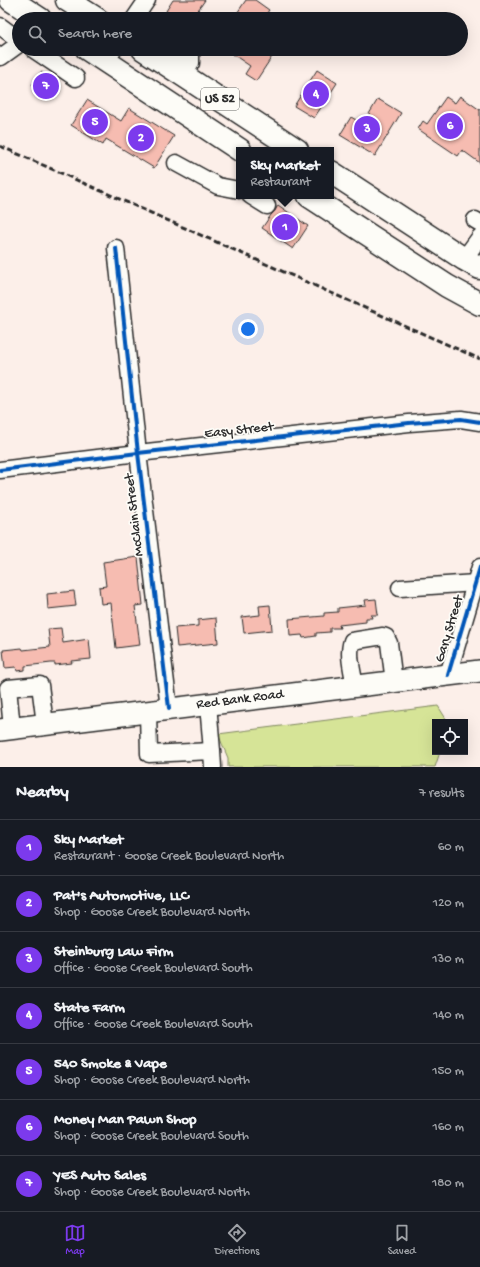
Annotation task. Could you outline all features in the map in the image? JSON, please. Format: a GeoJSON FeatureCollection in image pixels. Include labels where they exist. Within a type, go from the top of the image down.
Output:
{"type":"FeatureCollection","features":[{"type":"Feature","properties":{"kind":"highway"},"geometry":{"type":"LineString","coordinates":[[11,0],[29,12]]}},
{"type":"Feature","properties":{"kind":"highway"},"geometry":{"type":"LineString","coordinates":[[68,0],[86,12]]}},
{"type":"Feature","properties":{"kind":"highway","name":"US 52"},"geometry":{"type":"LineString","coordinates":[[111,56],[236,147]]}},
{"type":"Feature","properties":{"kind":"highway","name":"US 52"},"geometry":{"type":"LineString","coordinates":[[153,56],[292,147]]}},
{"type":"Feature","properties":{"kind":"highway"},"geometry":{"type":"LineString","coordinates":[[334,174],[472,263]]}},
{"type":"Feature","properties":{"kind":"highway"},"geometry":{"type":"LineString","coordinates":[[314,199],[447,286],[480,304]]}},
{"type":"Feature","properties":{"kind":"main road","name":"Red Bank Road"},"geometry":{"type":"LineString","coordinates":[[6,729],[480,671]]}},
{"type":"Feature","properties":{"kind":"street"},"geometry":{"type":"LineString","coordinates":[[139,12],[147,0]]}},
{"type":"Feature","properties":{"kind":"street"},"geometry":{"type":"LineString","coordinates":[[0,26],[12,35]]}},
{"type":"Feature","properties":{"kind":"street"},"geometry":{"type":"LineString","coordinates":[[0,57],[12,49]]}},
{"type":"Feature","properties":{"kind":"street"},"geometry":{"type":"LineString","coordinates":[[43,56],[76,78]]}},
{"type":"Feature","properties":{"kind":"street"},"geometry":{"type":"LineString","coordinates":[[176,162],[218,186],[236,189]]}},
{"type":"Feature","properties":{"kind":"street"},"geometry":{"type":"LineString","coordinates":[[256,199],[267,206]]}},
{"type":"Feature","properties":{"kind":"street"},"geometry":{"type":"LineString","coordinates":[[472,263],[480,237]]}},
{"type":"Feature","properties":{"kind":"street","name":"McClain Street"},"geometry":{"type":"LineString","coordinates":[[116,248],[138,453],[169,708]]}},
{"type":"Feature","properties":{"kind":"street","name":"Easy Street"},"geometry":{"type":"LineString","coordinates":[[0,470],[138,453],[409,424],[461,419],[480,422]]}},
{"type":"Feature","properties":{"kind":"street","name":"Gary Street"},"geometry":{"type":"LineString","coordinates":[[448,675],[480,567]]}},
{"type":"Feature","properties":{"kind":"street"},"geometry":{"type":"LineString","coordinates":[[400,588],[476,582]]}},
{"type":"Feature","properties":{"kind":"street"},"geometry":{"type":"LineString","coordinates":[[355,687],[350,655],[352,641],[383,636],[386,637],[389,643],[394,682]]}},
{"type":"Feature","properties":{"kind":"street"},"geometry":{"type":"LineString","coordinates":[[6,729],[8,688],[40,685],[45,724]]}},
{"type":"Feature","properties":{"kind":"street"},"geometry":{"type":"LineString","coordinates":[[208,704],[213,767]]}},
{"type":"Feature","properties":{"kind":"street"},"geometry":{"type":"LineString","coordinates":[[148,711],[150,754],[212,751]]}},
{"type":"Feature","properties":{"kind":"green space"},"geometry":{"type":"Polygon","coordinates":[[[438,706],[446,719],[432,719],[432,755],[439,755],[435,767],[228,767],[228,758],[218,734],[438,706]]]}},
{"type":"Feature","properties":{"kind":"building"},"geometry":{"type":"Polygon","coordinates":[[[173,0],[205,0],[197,12],[166,11],[173,0]]]}},
{"type":"Feature","properties":{"kind":"building"},"geometry":{"type":"Polygon","coordinates":[[[246,0],[255,0],[269,10],[268,12],[238,12],[246,0]]]}},
{"type":"Feature","properties":{"kind":"building"},"geometry":{"type":"Polygon","coordinates":[[[235,56],[272,56],[256,81],[245,74],[250,66],[235,56]]]}},
{"type":"Feature","properties":{"kind":"building"},"geometry":{"type":"Polygon","coordinates":[[[317,70],[337,83],[314,118],[294,106],[317,70]]]}},
{"type":"Feature","properties":{"kind":"building"},"geometry":{"type":"Polygon","coordinates":[[[41,72],[61,86],[52,99],[32,85],[41,72]]]}},
{"type":"Feature","properties":{"kind":"building"},"geometry":{"type":"Polygon","coordinates":[[[460,96],[480,110],[480,163],[462,150],[458,156],[418,129],[423,121],[427,124],[446,97],[455,103],[460,96]]]}},
{"type":"Feature","properties":{"kind":"building"},"geometry":{"type":"Polygon","coordinates":[[[378,99],[401,113],[375,156],[340,135],[351,117],[363,124],[378,99]]]}},
{"type":"Feature","properties":{"kind":"building"},"geometry":{"type":"Polygon","coordinates":[[[87,100],[121,121],[129,108],[174,136],[154,168],[106,139],[103,145],[71,125],[87,100]]]}},
{"type":"Feature","properties":{"kind":"building"},"geometry":{"type":"Polygon","coordinates":[[[278,205],[308,226],[293,249],[262,228],[278,205]]]}},
{"type":"Feature","properties":{"kind":"building"},"geometry":{"type":"Polygon","coordinates":[[[138,557],[143,605],[135,606],[140,645],[116,648],[111,603],[101,604],[99,587],[106,586],[103,562],[138,557]]]}},
{"type":"Feature","properties":{"kind":"building"},"geometry":{"type":"Polygon","coordinates":[[[74,591],[76,606],[48,609],[47,594],[74,591]]]}},
{"type":"Feature","properties":{"kind":"building"},"geometry":{"type":"Polygon","coordinates":[[[376,599],[378,615],[371,615],[372,618],[366,618],[366,622],[339,625],[340,628],[330,628],[330,632],[316,633],[316,636],[303,638],[302,635],[290,636],[289,619],[324,616],[324,613],[338,612],[338,608],[366,605],[365,600],[376,599]]]}},
{"type":"Feature","properties":{"kind":"building"},"geometry":{"type":"Polygon","coordinates":[[[270,605],[272,630],[244,633],[242,617],[260,615],[259,606],[270,605]]]}},
{"type":"Feature","properties":{"kind":"building"},"geometry":{"type":"Polygon","coordinates":[[[216,618],[218,643],[177,647],[175,628],[198,626],[198,620],[216,618]]]}},
{"type":"Feature","properties":{"kind":"building"},"geometry":{"type":"Polygon","coordinates":[[[61,628],[63,643],[89,639],[91,659],[71,661],[72,663],[55,665],[55,663],[51,663],[25,666],[25,670],[17,671],[16,667],[5,668],[3,650],[22,648],[23,650],[50,647],[48,629],[61,628]]]}},
{"type":"Feature","properties":{"kind":"railway"},"geometry":{"type":"LineString","coordinates":[[0,146],[480,359]]}},
{"type":"Feature","properties":{"kind":"cycle path"},"geometry":{"type":"LineString","coordinates":[[116,248],[138,453],[169,708]]}},
{"type":"Feature","properties":{"kind":"cycle path"},"geometry":{"type":"LineString","coordinates":[[0,470],[409,423],[461,419],[480,422]]}},
{"type":"Feature","properties":{"kind":"cycle path"},"geometry":{"type":"LineString","coordinates":[[448,675],[480,567]]}},
{"type":"Feature","properties":{"kind":"place","name":"YES Auto Sales"},"geometry":{"type":"Point","coordinates":[46,86]}},
{"type":"Feature","properties":{"kind":"place","name":"State Farm"},"geometry":{"type":"Point","coordinates":[316,94]}},
{"type":"Feature","properties":{"kind":"place","name":"540 Smoke & Vape"},"geometry":{"type":"Point","coordinates":[95,122]}},
{"type":"Feature","properties":{"kind":"place","name":"Money Man Pawn Shop"},"geometry":{"type":"Point","coordinates":[450,126]}},
{"type":"Feature","properties":{"kind":"place","name":"Steinburg Law Firm"},"geometry":{"type":"Point","coordinates":[367,129]}},
{"type":"Feature","properties":{"kind":"place","name":"Pat's Automotive, LLC"},"geometry":{"type":"Point","coordinates":[141,138]}},
{"type":"Feature","properties":{"kind":"place","name":"Sky Market"},"geometry":{"type":"Point","coordinates":[285,227]}}]}
